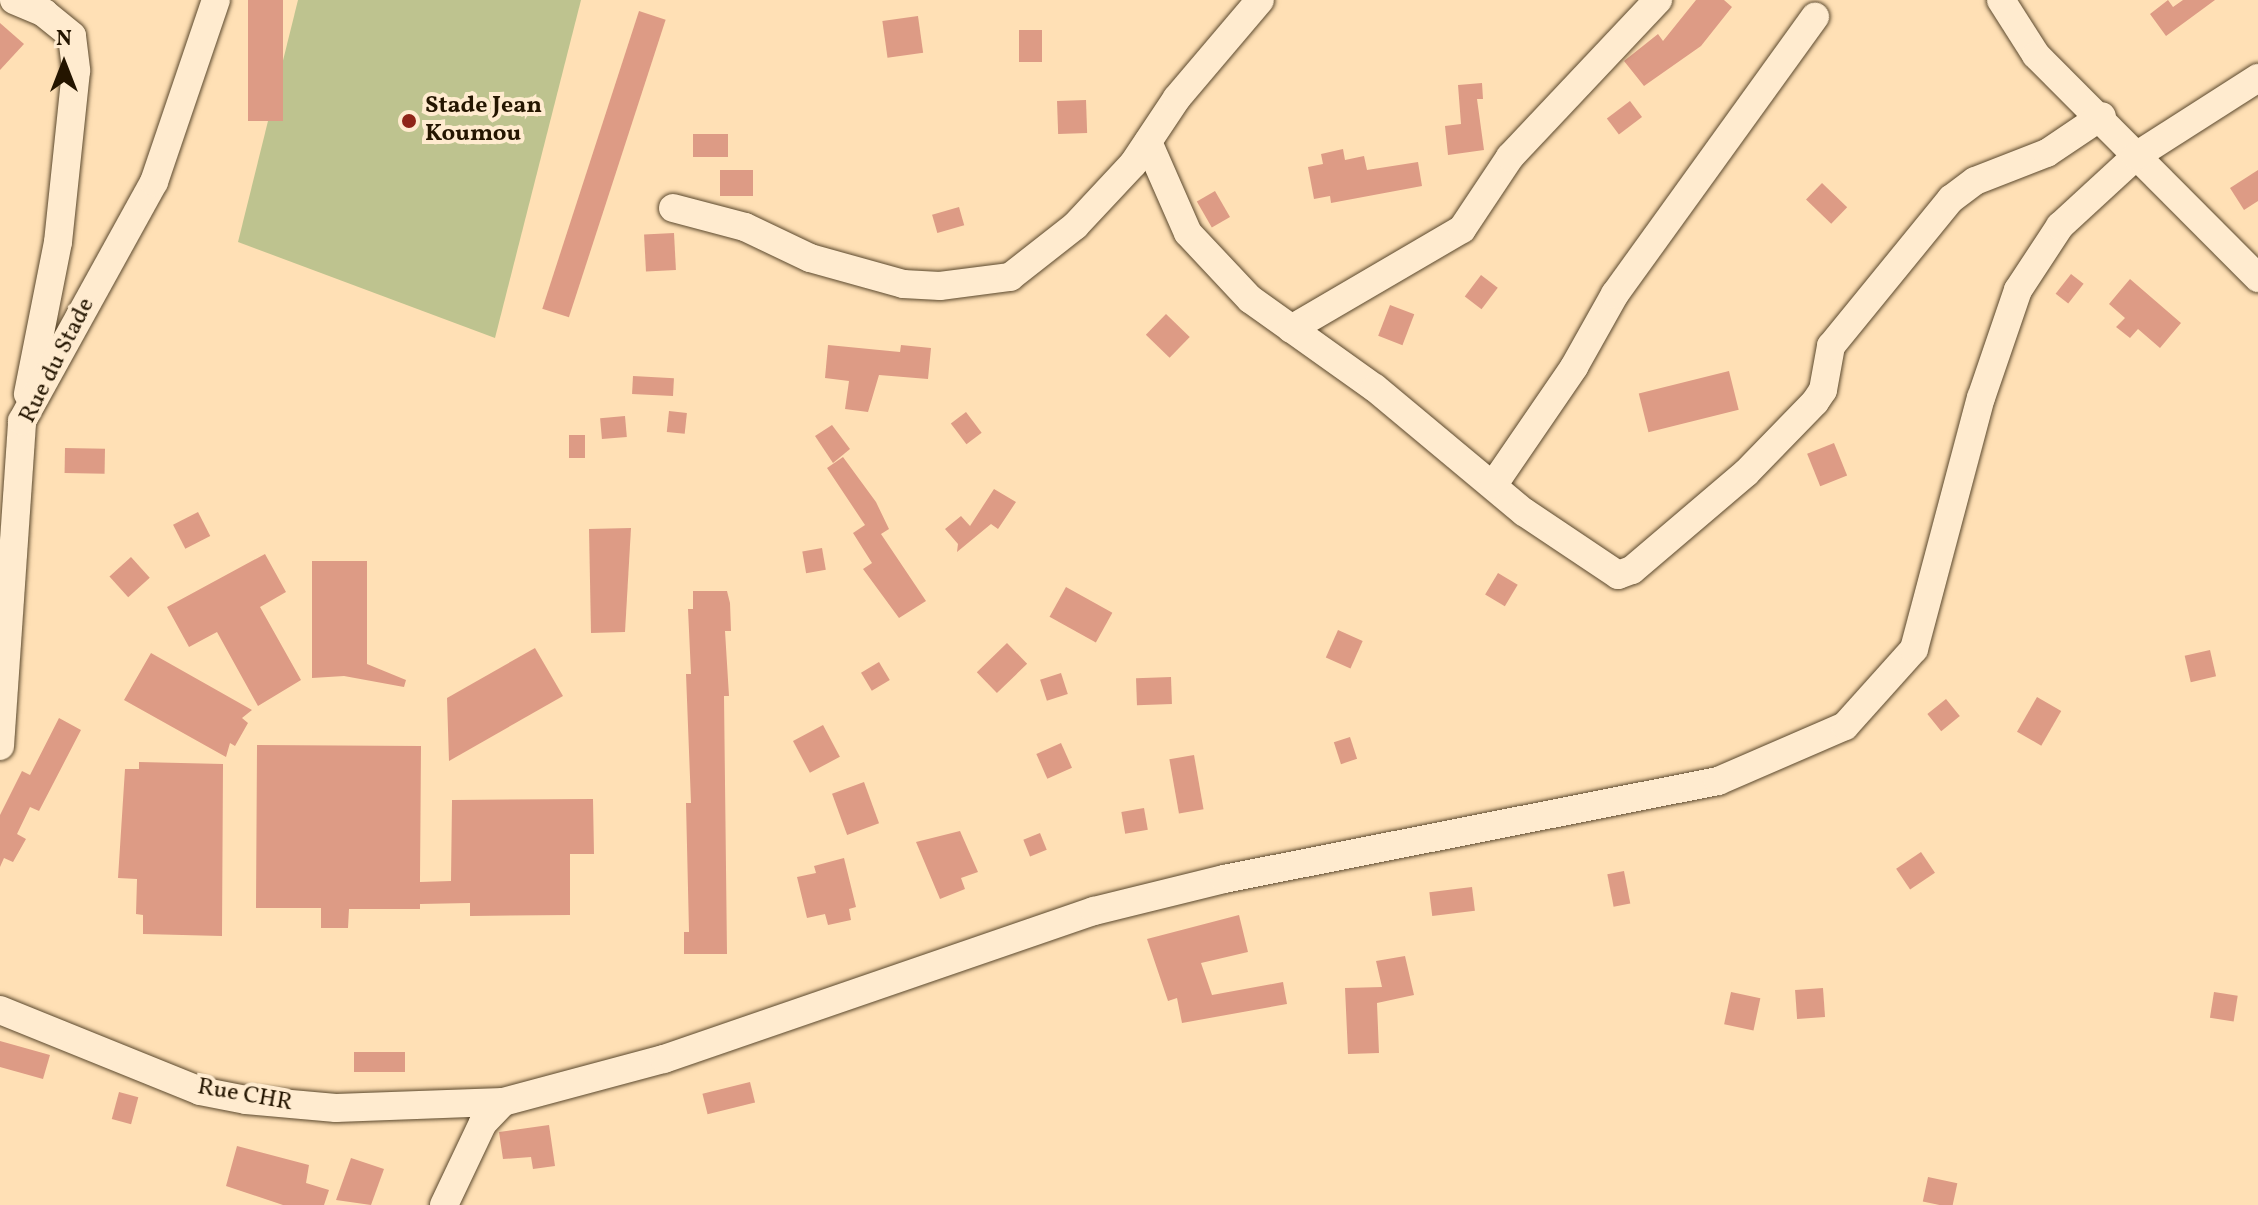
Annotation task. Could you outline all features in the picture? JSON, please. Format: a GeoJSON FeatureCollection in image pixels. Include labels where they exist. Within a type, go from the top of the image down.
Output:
{"type":"FeatureCollection","features":[{"type":"Feature","properties":{"kind":"street"},"geometry":{"type":"LineString","coordinates":[[14,0],[44,13],[72,36],[76,71],[58,242],[22,421]]}},
{"type":"Feature","properties":{"kind":"street","name":"Rue du Stade"},"geometry":{"type":"LineString","coordinates":[[0,746],[22,421],[154,182],[216,0]]}},
{"type":"Feature","properties":{"kind":"street"},"geometry":{"type":"LineString","coordinates":[[673,208],[745,227],[810,258],[890,281],[924,286],[992,282],[1010,277],[1046,252],[1146,158],[1177,98],[1260,0]]}},
{"type":"Feature","properties":{"kind":"street"},"geometry":{"type":"LineString","coordinates":[[1291,329],[1462,229],[1510,157],[1658,0]]}},
{"type":"Feature","properties":{"kind":"street"},"geometry":{"type":"LineString","coordinates":[[2001,0],[2036,55],[2102,116],[2136,156],[2258,278]]}},
{"type":"Feature","properties":{"kind":"street"},"geometry":{"type":"LineString","coordinates":[[1494,484],[1574,367],[1615,294],[1815,17]]}},
{"type":"Feature","properties":{"kind":"street","name":"Rue CHR"},"geometry":{"type":"LineString","coordinates":[[0,1010],[200,1091],[246,1100],[336,1108],[503,1102],[664,1059],[1094,911],[1224,879],[1718,781],[1845,726],[1914,649],[1981,398],[2018,290],[2060,226],[2136,156],[2258,78]]}},
{"type":"Feature","properties":{"kind":"street"},"geometry":{"type":"LineString","coordinates":[[1146,158],[1188,233],[1250,299],[1375,388],[1603,569],[1618,575],[1632,570],[1746,473],[1815,402],[1823,390],[1831,346],[1951,199],[1975,181],[2047,153],[2102,116]]}},
{"type":"Feature","properties":{"kind":"street"},"geometry":{"type":"LineString","coordinates":[[444,1205],[483,1123],[503,1102]]}},
{"type":"Feature","properties":{"kind":"green space","name":"Stade Jean Koumou"},"geometry":{"type":"Polygon","coordinates":[[[298,0],[581,0],[495,338],[238,242],[298,0]]]}},
{"type":"Feature","properties":{"kind":"building"},"geometry":{"type":"Polygon","coordinates":[[[248,0],[283,0],[283,121],[248,121],[248,0]]]}},
{"type":"Feature","properties":{"kind":"building"},"geometry":{"type":"Polygon","coordinates":[[[1696,0],[1724,0],[1732,7],[1701,46],[1644,86],[1624,61],[1658,34],[1663,41],[1696,0]]]}},
{"type":"Feature","properties":{"kind":"building"},"geometry":{"type":"Polygon","coordinates":[[[2168,0],[2173,7],[2183,0],[2215,0],[2166,36],[2150,14],[2168,0]]]}},
{"type":"Feature","properties":{"kind":"building"},"geometry":{"type":"Polygon","coordinates":[[[639,11],[666,20],[569,317],[542,309],[639,11]]]}},
{"type":"Feature","properties":{"kind":"building"},"geometry":{"type":"Polygon","coordinates":[[[918,16],[923,53],[887,58],[882,21],[918,16]]]}},
{"type":"Feature","properties":{"kind":"building"},"geometry":{"type":"Polygon","coordinates":[[[0,23],[24,44],[0,70],[0,23]]]}},
{"type":"Feature","properties":{"kind":"building"},"geometry":{"type":"Polygon","coordinates":[[[1019,30],[1042,30],[1042,62],[1019,62],[1019,30]]]}},
{"type":"Feature","properties":{"kind":"building"},"geometry":{"type":"Polygon","coordinates":[[[1482,83],[1483,99],[1477,99],[1484,150],[1448,155],[1445,126],[1461,124],[1458,85],[1482,83]]]}},
{"type":"Feature","properties":{"kind":"building"},"geometry":{"type":"Polygon","coordinates":[[[1086,100],[1087,133],[1058,134],[1057,101],[1086,100]]]}},
{"type":"Feature","properties":{"kind":"building"},"geometry":{"type":"Polygon","coordinates":[[[1630,101],[1642,117],[1619,134],[1607,118],[1630,101]]]}},
{"type":"Feature","properties":{"kind":"building"},"geometry":{"type":"Polygon","coordinates":[[[693,134],[728,134],[728,157],[693,157],[693,134]]]}},
{"type":"Feature","properties":{"kind":"building"},"geometry":{"type":"Polygon","coordinates":[[[1343,149],[1345,160],[1364,156],[1367,170],[1418,162],[1422,186],[1331,203],[1330,196],[1314,199],[1308,167],[1323,164],[1321,154],[1343,149]]]}},
{"type":"Feature","properties":{"kind":"building"},"geometry":{"type":"Polygon","coordinates":[[[720,170],[753,170],[753,196],[720,196],[720,170]]]}},
{"type":"Feature","properties":{"kind":"building"},"geometry":{"type":"Polygon","coordinates":[[[2258,170],[2258,201],[2244,210],[2230,188],[2258,170]]]}},
{"type":"Feature","properties":{"kind":"building"},"geometry":{"type":"Polygon","coordinates":[[[1822,183],[1847,207],[1831,224],[1806,200],[1822,183]]]}},
{"type":"Feature","properties":{"kind":"building"},"geometry":{"type":"Polygon","coordinates":[[[1215,191],[1230,217],[1212,227],[1197,202],[1215,191]]]}},
{"type":"Feature","properties":{"kind":"building"},"geometry":{"type":"Polygon","coordinates":[[[959,207],[964,225],[937,233],[932,215],[959,207]]]}},
{"type":"Feature","properties":{"kind":"building"},"geometry":{"type":"Polygon","coordinates":[[[674,233],[676,270],[646,272],[644,235],[674,233]]]}},
{"type":"Feature","properties":{"kind":"building"},"geometry":{"type":"Polygon","coordinates":[[[2071,274],[2084,284],[2068,304],[2056,294],[2071,274]]]}},
{"type":"Feature","properties":{"kind":"building"},"geometry":{"type":"Polygon","coordinates":[[[1481,275],[1498,288],[1482,309],[1465,297],[1481,275]]]}},
{"type":"Feature","properties":{"kind":"building"},"geometry":{"type":"Polygon","coordinates":[[[2130,279],[2181,323],[2160,348],[2138,329],[2130,338],[2116,327],[2125,318],[2109,304],[2130,279]]]}},
{"type":"Feature","properties":{"kind":"building"},"geometry":{"type":"Polygon","coordinates":[[[1390,305],[1414,314],[1402,345],[1378,336],[1390,305]]]}},
{"type":"Feature","properties":{"kind":"building"},"geometry":{"type":"Polygon","coordinates":[[[1166,314],[1190,337],[1170,358],[1146,335],[1166,314]]]}},
{"type":"Feature","properties":{"kind":"building"},"geometry":{"type":"Polygon","coordinates":[[[828,345],[900,352],[901,345],[931,348],[928,379],[879,375],[868,412],[845,409],[849,381],[825,378],[828,345]]]}},
{"type":"Feature","properties":{"kind":"building"},"geometry":{"type":"Polygon","coordinates":[[[1729,371],[1739,410],[1648,432],[1639,393],[1729,371]]]}},
{"type":"Feature","properties":{"kind":"building"},"geometry":{"type":"Polygon","coordinates":[[[633,376],[674,378],[673,396],[632,394],[633,376]]]}},
{"type":"Feature","properties":{"kind":"building"},"geometry":{"type":"Polygon","coordinates":[[[669,411],[687,413],[685,434],[667,432],[669,411]]]}},
{"type":"Feature","properties":{"kind":"building"},"geometry":{"type":"Polygon","coordinates":[[[966,412],[982,433],[966,444],[951,423],[966,412]]]}},
{"type":"Feature","properties":{"kind":"building"},"geometry":{"type":"Polygon","coordinates":[[[625,416],[627,437],[602,439],[600,418],[625,416]]]}},
{"type":"Feature","properties":{"kind":"building"},"geometry":{"type":"Polygon","coordinates":[[[832,425],[850,449],[833,463],[815,436],[832,425]]]}},
{"type":"Feature","properties":{"kind":"building"},"geometry":{"type":"Polygon","coordinates":[[[569,435],[585,435],[585,458],[569,458],[569,435]]]}},
{"type":"Feature","properties":{"kind":"building"},"geometry":{"type":"Polygon","coordinates":[[[1834,443],[1847,475],[1820,486],[1807,454],[1834,443]]]}},
{"type":"Feature","properties":{"kind":"building"},"geometry":{"type":"Polygon","coordinates":[[[65,448],[105,449],[105,474],[65,473],[65,448]]]}},
{"type":"Feature","properties":{"kind":"building"},"geometry":{"type":"Polygon","coordinates":[[[843,457],[876,502],[889,529],[881,534],[926,601],[899,618],[863,569],[872,563],[853,533],[865,525],[827,468],[843,457]]]}},
{"type":"Feature","properties":{"kind":"building"},"geometry":{"type":"Polygon","coordinates":[[[994,489],[1016,502],[998,529],[991,524],[957,552],[958,544],[945,529],[961,516],[970,526],[994,489]]]}},
{"type":"Feature","properties":{"kind":"building"},"geometry":{"type":"Polygon","coordinates":[[[198,512],[210,536],[185,549],[173,525],[198,512]]]}},
{"type":"Feature","properties":{"kind":"building"},"geometry":{"type":"Polygon","coordinates":[[[631,528],[625,632],[591,633],[589,529],[631,528]]]}},
{"type":"Feature","properties":{"kind":"building"},"geometry":{"type":"Polygon","coordinates":[[[822,548],[826,570],[806,573],[802,551],[822,548]]]}},
{"type":"Feature","properties":{"kind":"building"},"geometry":{"type":"Polygon","coordinates":[[[265,554],[286,592],[260,607],[301,680],[258,706],[217,632],[189,647],[167,607],[265,554]]]}},
{"type":"Feature","properties":{"kind":"building"},"geometry":{"type":"Polygon","coordinates":[[[131,557],[150,578],[128,597],[109,576],[131,557]]]}},
{"type":"Feature","properties":{"kind":"building"},"geometry":{"type":"Polygon","coordinates":[[[312,561],[367,561],[367,664],[406,680],[404,687],[344,676],[312,678],[312,561]]]}},
{"type":"Feature","properties":{"kind":"building"},"geometry":{"type":"Polygon","coordinates":[[[1498,573],[1518,585],[1505,606],[1485,594],[1498,573]]]}},
{"type":"Feature","properties":{"kind":"building"},"geometry":{"type":"Polygon","coordinates":[[[1066,587],[1112,613],[1096,642],[1050,617],[1066,587]]]}},
{"type":"Feature","properties":{"kind":"building"},"geometry":{"type":"Polygon","coordinates":[[[693,591],[727,591],[730,603],[731,631],[725,631],[729,696],[724,696],[727,954],[684,954],[684,932],[689,932],[686,803],[691,803],[686,674],[691,674],[688,609],[693,609],[693,591]]]}},
{"type":"Feature","properties":{"kind":"building"},"geometry":{"type":"Polygon","coordinates":[[[1338,630],[1363,641],[1350,668],[1326,657],[1338,630]]]}},
{"type":"Feature","properties":{"kind":"building"},"geometry":{"type":"Polygon","coordinates":[[[1007,643],[1027,664],[997,693],[977,672],[1007,643]]]}},
{"type":"Feature","properties":{"kind":"building"},"geometry":{"type":"Polygon","coordinates":[[[535,648],[563,696],[449,761],[447,698],[535,648]]]}},
{"type":"Feature","properties":{"kind":"building"},"geometry":{"type":"Polygon","coordinates":[[[2210,650],[2216,676],[2191,682],[2185,656],[2210,650]]]}},
{"type":"Feature","properties":{"kind":"building"},"geometry":{"type":"Polygon","coordinates":[[[151,653],[252,710],[242,718],[248,723],[235,746],[230,743],[226,757],[124,700],[151,653]]]}},
{"type":"Feature","properties":{"kind":"building"},"geometry":{"type":"Polygon","coordinates":[[[879,662],[890,680],[872,691],[861,673],[879,662]]]}},
{"type":"Feature","properties":{"kind":"building"},"geometry":{"type":"Polygon","coordinates":[[[1061,673],[1068,694],[1047,701],[1040,680],[1061,673]]]}},
{"type":"Feature","properties":{"kind":"building"},"geometry":{"type":"Polygon","coordinates":[[[1171,677],[1172,704],[1137,705],[1136,678],[1171,677]]]}},
{"type":"Feature","properties":{"kind":"building"},"geometry":{"type":"Polygon","coordinates":[[[2037,697],[2061,711],[2041,746],[2017,732],[2037,697]]]}},
{"type":"Feature","properties":{"kind":"building"},"geometry":{"type":"Polygon","coordinates":[[[1946,699],[1960,716],[1941,731],[1927,714],[1946,699]]]}},
{"type":"Feature","properties":{"kind":"building"},"geometry":{"type":"Polygon","coordinates":[[[59,718],[81,730],[39,811],[30,807],[17,834],[26,839],[13,862],[4,858],[0,867],[0,815],[22,771],[30,775],[59,718]]]}},
{"type":"Feature","properties":{"kind":"building"},"geometry":{"type":"Polygon","coordinates":[[[823,725],[840,757],[810,773],[793,741],[823,725]]]}},
{"type":"Feature","properties":{"kind":"building"},"geometry":{"type":"Polygon","coordinates":[[[1350,737],[1357,759],[1341,764],[1334,742],[1350,737]]]}},
{"type":"Feature","properties":{"kind":"building"},"geometry":{"type":"Polygon","coordinates":[[[1061,743],[1072,768],[1047,779],[1036,754],[1061,743]]]}},
{"type":"Feature","properties":{"kind":"building"},"geometry":{"type":"Polygon","coordinates":[[[257,745],[421,746],[420,882],[451,881],[452,800],[593,799],[594,854],[570,854],[570,915],[470,916],[470,903],[420,904],[420,909],[349,909],[348,928],[321,928],[321,908],[256,908],[257,745]]]}},
{"type":"Feature","properties":{"kind":"building"},"geometry":{"type":"Polygon","coordinates":[[[1194,755],[1204,809],[1179,814],[1169,759],[1194,755]]]}},
{"type":"Feature","properties":{"kind":"building"},"geometry":{"type":"Polygon","coordinates":[[[139,762],[223,764],[222,936],[143,934],[143,915],[136,914],[137,879],[118,878],[125,769],[139,769],[139,762]]]}},
{"type":"Feature","properties":{"kind":"building"},"geometry":{"type":"Polygon","coordinates":[[[864,782],[879,823],[847,835],[832,794],[864,782]]]}},
{"type":"Feature","properties":{"kind":"building"},"geometry":{"type":"Polygon","coordinates":[[[1144,808],[1148,830],[1125,834],[1121,812],[1144,808]]]}},
{"type":"Feature","properties":{"kind":"building"},"geometry":{"type":"Polygon","coordinates":[[[960,831],[978,872],[961,878],[965,889],[940,899],[916,842],[960,831]]]}},
{"type":"Feature","properties":{"kind":"building"},"geometry":{"type":"Polygon","coordinates":[[[1040,833],[1047,850],[1030,856],[1023,840],[1040,833]]]}},
{"type":"Feature","properties":{"kind":"building"},"geometry":{"type":"Polygon","coordinates":[[[1921,852],[1935,873],[1910,890],[1896,869],[1921,852]]]}},
{"type":"Feature","properties":{"kind":"building"},"geometry":{"type":"Polygon","coordinates":[[[844,858],[856,907],[849,909],[851,920],[828,925],[825,914],[807,918],[797,877],[816,873],[814,866],[844,858]]]}},
{"type":"Feature","properties":{"kind":"building"},"geometry":{"type":"Polygon","coordinates":[[[1624,871],[1630,903],[1614,907],[1607,874],[1624,871]]]}},
{"type":"Feature","properties":{"kind":"building"},"geometry":{"type":"Polygon","coordinates":[[[1472,887],[1475,911],[1432,916],[1429,892],[1472,887]]]}},
{"type":"Feature","properties":{"kind":"building"},"geometry":{"type":"Polygon","coordinates":[[[1239,915],[1248,952],[1201,963],[1212,995],[1283,982],[1287,1004],[1182,1023],[1177,998],[1168,1001],[1147,939],[1239,915]]]}},
{"type":"Feature","properties":{"kind":"building"},"geometry":{"type":"Polygon","coordinates":[[[1405,956],[1414,995],[1377,1003],[1379,1053],[1348,1054],[1345,988],[1382,987],[1376,961],[1405,956]]]}},
{"type":"Feature","properties":{"kind":"building"},"geometry":{"type":"Polygon","coordinates":[[[1823,988],[1825,1017],[1797,1019],[1795,990],[1823,988]]]}},
{"type":"Feature","properties":{"kind":"building"},"geometry":{"type":"Polygon","coordinates":[[[1731,992],[1760,998],[1753,1031],[1724,1024],[1731,992]]]}},
{"type":"Feature","properties":{"kind":"building"},"geometry":{"type":"Polygon","coordinates":[[[2214,992],[2238,996],[2234,1021],[2210,1018],[2214,992]]]}},
{"type":"Feature","properties":{"kind":"building"},"geometry":{"type":"Polygon","coordinates":[[[0,1041],[50,1055],[43,1079],[0,1067],[0,1041]]]}},
{"type":"Feature","properties":{"kind":"building"},"geometry":{"type":"Polygon","coordinates":[[[354,1052],[405,1052],[405,1072],[354,1072],[354,1052]]]}},
{"type":"Feature","properties":{"kind":"building"},"geometry":{"type":"Polygon","coordinates":[[[750,1082],[755,1102],[708,1114],[702,1094],[750,1082]]]}},
{"type":"Feature","properties":{"kind":"building"},"geometry":{"type":"Polygon","coordinates":[[[119,1092],[138,1097],[131,1124],[112,1119],[119,1092]]]}},
{"type":"Feature","properties":{"kind":"building"},"geometry":{"type":"Polygon","coordinates":[[[549,1125],[555,1166],[533,1169],[531,1157],[503,1159],[499,1132],[549,1125]]]}},
{"type":"Feature","properties":{"kind":"building"},"geometry":{"type":"Polygon","coordinates":[[[237,1146],[309,1165],[306,1183],[329,1190],[324,1205],[283,1205],[226,1186],[237,1146]]]}},
{"type":"Feature","properties":{"kind":"building"},"geometry":{"type":"Polygon","coordinates":[[[351,1158],[384,1169],[371,1205],[336,1200],[351,1158]]]}},
{"type":"Feature","properties":{"kind":"building"},"geometry":{"type":"Polygon","coordinates":[[[1928,1177],[1957,1183],[1953,1205],[1923,1201],[1928,1177]]]}},
{"type":"Feature","properties":{"kind":"place","name":"Stade Jean Koumou"},"geometry":{"type":"Point","coordinates":[409,121]}}]}
